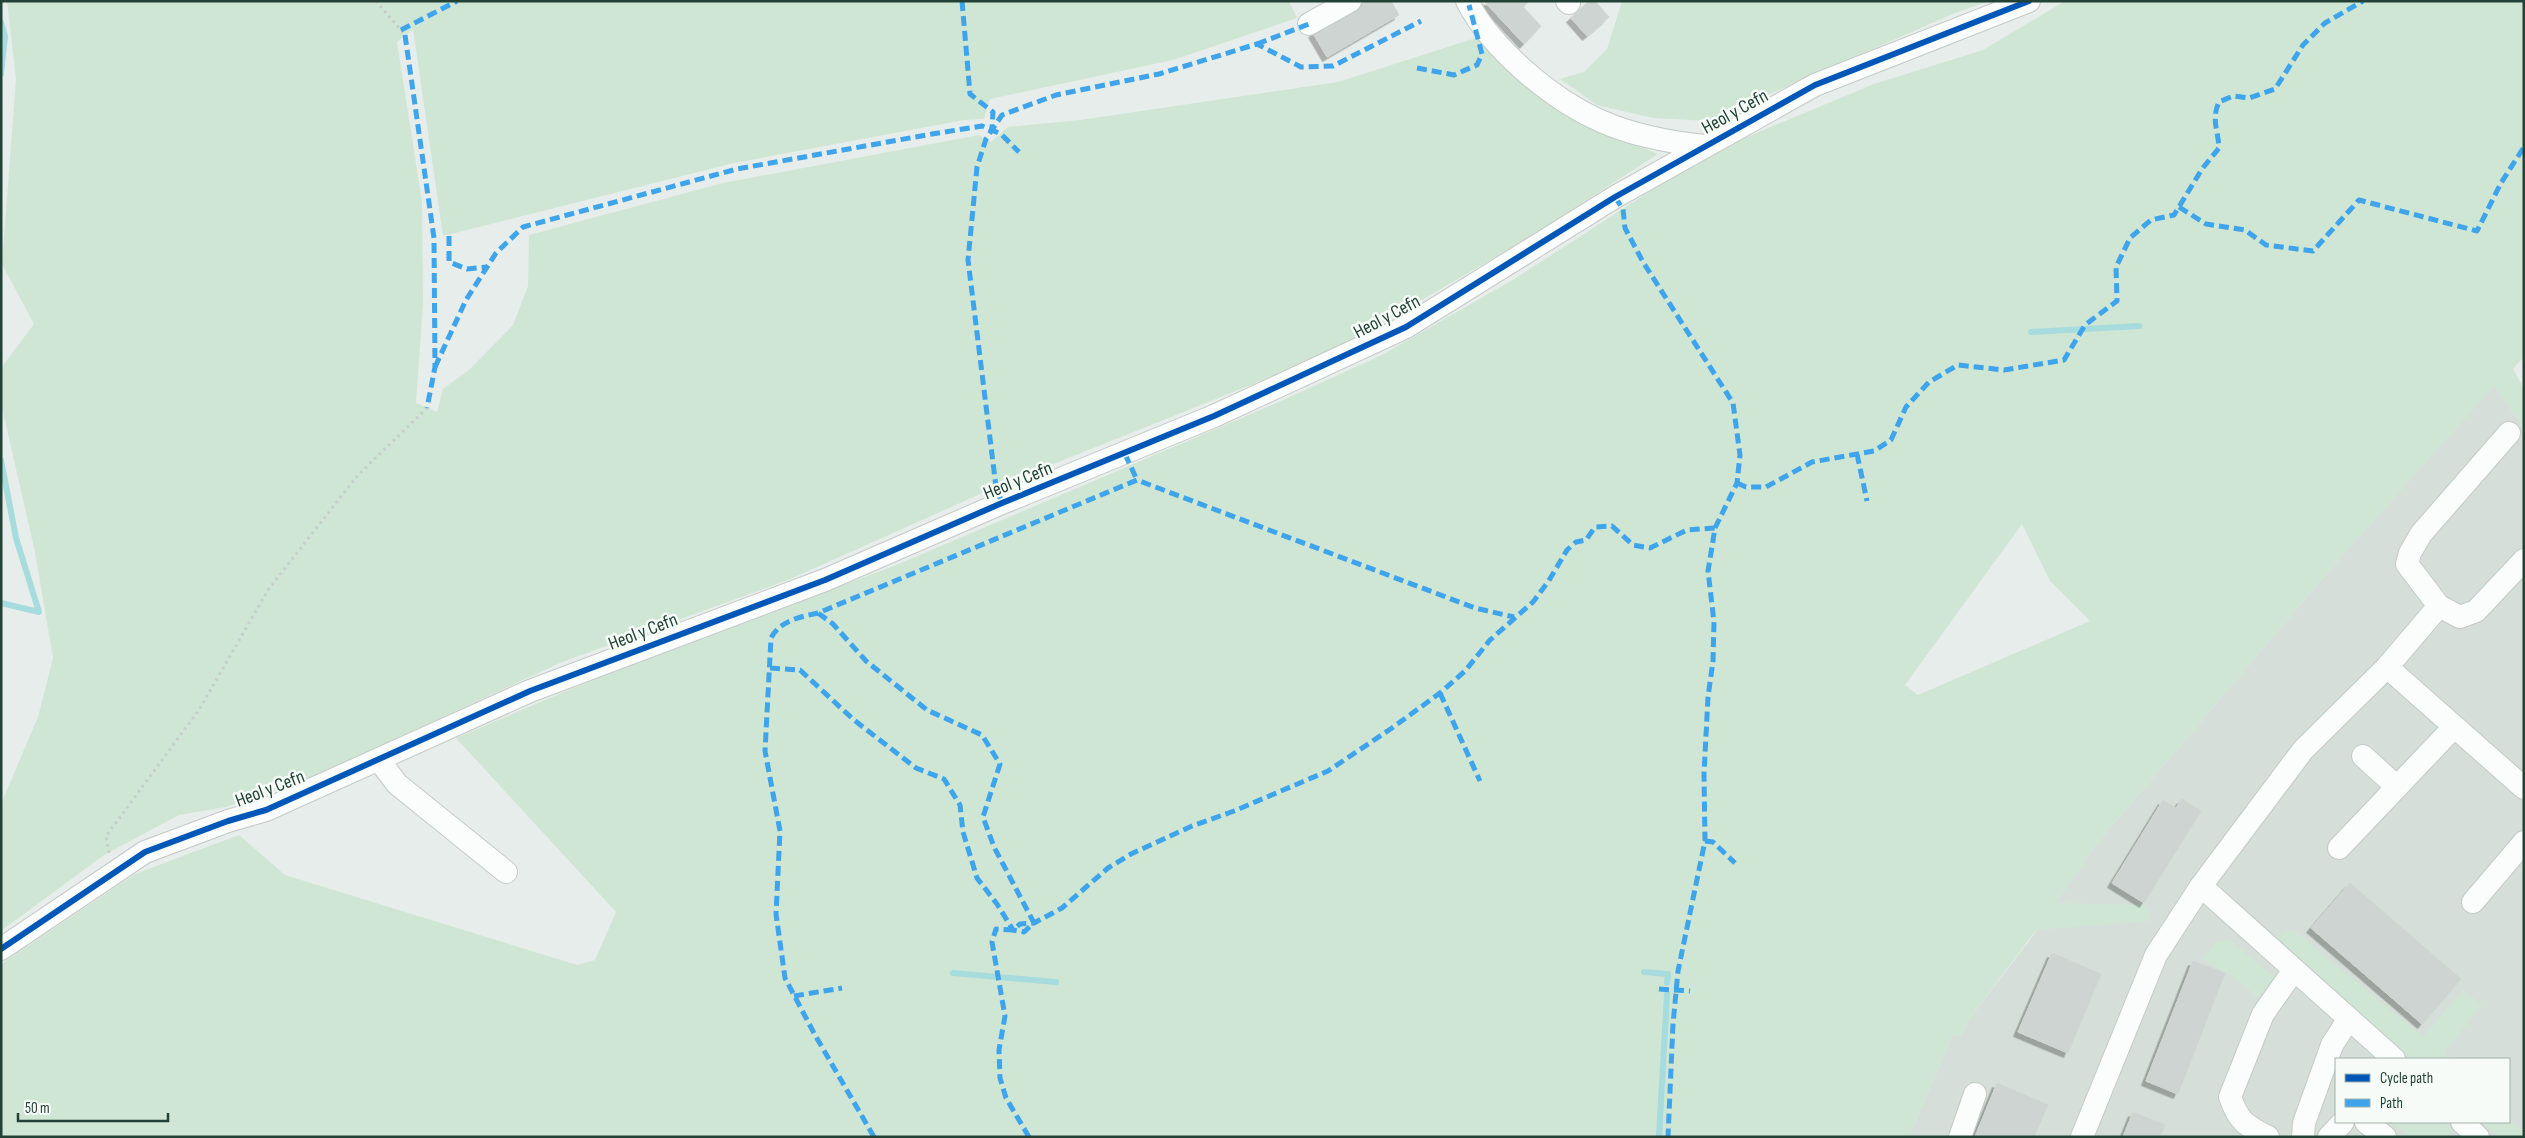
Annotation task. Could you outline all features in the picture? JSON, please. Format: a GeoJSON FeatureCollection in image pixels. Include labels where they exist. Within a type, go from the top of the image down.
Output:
{"type":"FeatureCollection","features":[{"type":"Feature","properties":{"kind":"street"},"geometry":{"type":"LineString","coordinates":[[1309,24],[1350,1]]}},
{"type":"Feature","properties":{"kind":"street"},"geometry":{"type":"LineString","coordinates":[[1467,1],[1484,27],[1526,71],[1577,108],[1602,122],[1629,132],[1704,146]]}},
{"type":"Feature","properties":{"kind":"street","name":"Heol y Cefn"},"geometry":{"type":"LineString","coordinates":[[1,949],[145,852],[228,821],[266,810],[530,691],[825,580],[1002,503],[1223,412],[1406,327],[1615,197],[1814,85],[2029,1]]}},
{"type":"Feature","properties":{"kind":"street"},"geometry":{"type":"LineString","coordinates":[[2508,433],[2421,534],[2410,553],[2407,564],[2439,606],[2460,617],[2476,610],[2524,560]]}},
{"type":"Feature","properties":{"kind":"street"},"geometry":{"type":"LineString","coordinates":[[2082,1137],[2156,955],[2201,886],[2303,750],[2387,667],[2439,606]]}},
{"type":"Feature","properties":{"kind":"street"},"geometry":{"type":"LineString","coordinates":[[2387,667],[2524,788]]}},
{"type":"Feature","properties":{"kind":"street"},"geometry":{"type":"LineString","coordinates":[[2339,848],[2454,727]]}},
{"type":"Feature","properties":{"kind":"street"},"geometry":{"type":"LineString","coordinates":[[2363,756],[2397,787]]}},
{"type":"Feature","properties":{"kind":"street"},"geometry":{"type":"LineString","coordinates":[[379,760],[397,784],[506,872]]}},
{"type":"Feature","properties":{"kind":"street"},"geometry":{"type":"LineString","coordinates":[[2473,902],[2524,842]]}},
{"type":"Feature","properties":{"kind":"street"},"geometry":{"type":"LineString","coordinates":[[2201,886],[2348,1020],[2393,1058]]}},
{"type":"Feature","properties":{"kind":"street"},"geometry":{"type":"LineString","coordinates":[[2268,1137],[2246,1126],[2236,1115],[2230,1097],[2263,1014],[2294,970]]}},
{"type":"Feature","properties":{"kind":"street"},"geometry":{"type":"LineString","coordinates":[[2303,1137],[2304,1123],[2332,1045],[2348,1020]]}},
{"type":"Feature","properties":{"kind":"street"},"geometry":{"type":"LineString","coordinates":[[1960,1137],[1975,1094]]}},
{"type":"Feature","properties":{"kind":"street"},"geometry":{"type":"LineString","coordinates":[[2329,1137],[2342,1123]]}},
{"type":"Feature","properties":{"kind":"street"},"geometry":{"type":"LineString","coordinates":[[2367,1123],[2384,1137]]}},
{"type":"Feature","properties":{"kind":"street"},"geometry":{"type":"LineString","coordinates":[[2463,1123],[2478,1137]]}},
{"type":"Feature","properties":{"kind":"path"},"geometry":{"type":"LineString","coordinates":[[376,1],[405,35]]}},
{"type":"Feature","properties":{"kind":"path"},"geometry":{"type":"LineString","coordinates":[[114,873],[106,836],[198,710],[268,590],[357,476],[427,408]]}},
{"type":"Feature","properties":{"kind":"shaded area"},"geometry":{"type":"Polygon","coordinates":[[[2494,385],[2524,429],[2524,1137],[1909,1137],[1953,1034],[1961,1037],[1970,1018],[2029,941],[2098,842],[2335,564],[2494,385]]]}},
{"type":"Feature","properties":{"kind":"green space"},"geometry":{"type":"Polygon","coordinates":[[[7,1],[1289,1],[1297,18],[1173,60],[990,99],[984,119],[964,120],[734,163],[443,236],[413,29],[397,42],[422,202],[423,304],[416,403],[437,412],[443,389],[470,369],[513,325],[528,286],[529,235],[723,183],[979,135],[991,142],[1008,127],[1080,120],[1338,82],[1485,35],[1575,120],[1658,154],[1533,235],[1350,342],[1273,376],[996,487],[788,580],[562,662],[304,781],[226,807],[179,815],[104,855],[1,931],[1,804],[38,717],[53,658],[35,552],[1,403],[1,368],[34,324],[2,264],[16,79],[7,1]]]}},
{"type":"Feature","properties":{"kind":"green space"},"geometry":{"type":"Polygon","coordinates":[[[1622,1],[1989,1],[1955,13],[1708,121],[1653,118],[1597,105],[1560,79],[1584,72],[1607,49],[1622,1]]]}},
{"type":"Feature","properties":{"kind":"green space"},"geometry":{"type":"Polygon","coordinates":[[[2065,1],[2524,1],[2524,357],[2513,369],[2524,389],[2524,429],[2494,386],[2335,564],[2098,842],[2056,903],[2146,905],[2151,921],[2036,930],[1970,1018],[1961,1037],[1953,1034],[1909,1137],[1,1137],[1,964],[135,874],[239,835],[285,875],[577,965],[595,960],[616,912],[456,738],[618,669],[894,566],[1272,405],[1382,355],[1516,278],[1644,195],[1730,144],[1874,84],[1983,50],[2065,1]],[[2022,524],[1905,685],[1918,695],[2090,621],[2050,581],[2022,524]]]}},
{"type":"Feature","properties":{"kind":"green space"},"geometry":{"type":"Polygon","coordinates":[[[2292,929],[2423,1037],[2463,990],[2482,1005],[2444,1053],[2449,1058],[2409,1058],[2273,939],[2292,929]]]}},
{"type":"Feature","properties":{"kind":"green space"},"geometry":{"type":"Polygon","coordinates":[[[2230,940],[2275,978],[2258,998],[2234,977],[2202,959],[2215,943],[2230,940]]]}},
{"type":"Feature","properties":{"kind":"green space"},"geometry":{"type":"Polygon","coordinates":[[[2510,1118],[2524,1132],[2524,1137],[2499,1137],[2482,1123],[2510,1123],[2510,1118]]]}},
{"type":"Feature","properties":{"kind":"green space"},"geometry":{"type":"Polygon","coordinates":[[[2393,1123],[2445,1123],[2452,1130],[2447,1136],[2410,1137],[2393,1123]]]}},
{"type":"Feature","properties":{"kind":"building"},"geometry":{"type":"Polygon","coordinates":[[[1366,1],[1391,1],[1399,15],[1327,57],[1313,33],[1366,1]]]}},
{"type":"Feature","properties":{"kind":"building"},"geometry":{"type":"Polygon","coordinates":[[[1484,1],[1529,1],[1523,7],[1541,26],[1524,44],[1484,1]]]}},
{"type":"Feature","properties":{"kind":"building"},"geometry":{"type":"Polygon","coordinates":[[[1589,1],[1595,1],[1609,17],[1587,36],[1571,18],[1589,1]]]}},
{"type":"Feature","properties":{"kind":"building"},"geometry":{"type":"Polygon","coordinates":[[[2182,799],[2201,811],[2144,903],[2112,883],[2163,800],[2176,808],[2182,799]]]}},
{"type":"Feature","properties":{"kind":"building"},"geometry":{"type":"Polygon","coordinates":[[[2350,883],[2461,979],[2422,1024],[2311,928],[2350,883]]]}},
{"type":"Feature","properties":{"kind":"building"},"geometry":{"type":"Polygon","coordinates":[[[2052,953],[2101,974],[2068,1053],[2018,1032],[2052,953]]]}},
{"type":"Feature","properties":{"kind":"building"},"geometry":{"type":"Polygon","coordinates":[[[2193,961],[2225,973],[2178,1094],[2146,1081],[2193,961]]]}},
{"type":"Feature","properties":{"kind":"building"},"geometry":{"type":"Polygon","coordinates":[[[1997,1083],[2048,1105],[2034,1137],[1975,1137],[1997,1083]]]}},
{"type":"Feature","properties":{"kind":"building"},"geometry":{"type":"Polygon","coordinates":[[[2133,1112],[2165,1125],[2160,1137],[2123,1137],[2133,1112]]]}},
{"type":"Feature","properties":{"kind":"waterway"},"geometry":{"type":"LineString","coordinates":[[1,22],[5,36],[1,74]]}},
{"type":"Feature","properties":{"kind":"waterway"},"geometry":{"type":"LineString","coordinates":[[2031,332],[2139,326]]}},
{"type":"Feature","properties":{"kind":"waterway"},"geometry":{"type":"LineString","coordinates":[[1,460],[16,538],[39,612],[1,603]]}},
{"type":"Feature","properties":{"kind":"waterway"},"geometry":{"type":"LineString","coordinates":[[1644,972],[1668,974],[1667,983]]}},
{"type":"Feature","properties":{"kind":"waterway"},"geometry":{"type":"LineString","coordinates":[[953,973],[1056,982]]}},
{"type":"Feature","properties":{"kind":"waterway"},"geometry":{"type":"LineString","coordinates":[[1659,1137],[1667,994]]}},
{"type":"Feature","properties":{"kind":"marked path"},"geometry":{"type":"LineString","coordinates":[[401,30],[457,1]]}},
{"type":"Feature","properties":{"kind":"marked path"},"geometry":{"type":"LineString","coordinates":[[962,1],[970,94],[993,112],[992,129]]}},
{"type":"Feature","properties":{"kind":"marked path"},"geometry":{"type":"LineString","coordinates":[[1737,483],[1746,487],[1766,487],[1812,462],[1874,451],[1891,440],[1906,407],[1929,382],[1958,365],[2004,370],[2064,360],[2085,325],[2117,301],[2116,267],[2130,238],[2151,220],[2174,215],[2202,169],[2219,148],[2215,119],[2219,102],[2233,96],[2249,98],[2275,89],[2303,45],[2325,23],[2363,1]]}},
{"type":"Feature","properties":{"kind":"marked path"},"geometry":{"type":"LineString","coordinates":[[1417,68],[1454,75],[1477,65],[1482,54],[1469,5]]}},
{"type":"Feature","properties":{"kind":"marked path"},"geometry":{"type":"LineString","coordinates":[[1002,503],[996,487],[968,260],[977,167],[986,139],[1002,115],[1056,95],[1159,74],[1257,44],[1301,67],[1333,66],[1421,21]]}},
{"type":"Feature","properties":{"kind":"marked path"},"geometry":{"type":"LineString","coordinates":[[1257,44],[1309,24]]}},
{"type":"Feature","properties":{"kind":"marked path"},"geometry":{"type":"LineString","coordinates":[[405,35],[434,238],[435,367],[427,408]]}},
{"type":"Feature","properties":{"kind":"marked path"},"geometry":{"type":"LineString","coordinates":[[435,367],[466,300],[496,253],[523,227],[737,169],[982,126],[1001,134],[1019,152]]}},
{"type":"Feature","properties":{"kind":"marked path"},"geometry":{"type":"LineString","coordinates":[[2179,207],[2206,224],[2245,230],[2266,245],[2313,251],[2359,200],[2477,231],[2501,183],[2524,147]]}},
{"type":"Feature","properties":{"kind":"marked path"},"geometry":{"type":"LineString","coordinates":[[1615,197],[1623,209],[1625,228],[1643,262],[1733,403],[1740,455],[1737,483],[1715,528],[1708,571],[1714,622],[1713,661],[1708,697],[1704,774],[1705,841],[1678,971],[1673,1024],[1668,1137]]}},
{"type":"Feature","properties":{"kind":"marked path"},"geometry":{"type":"LineString","coordinates":[[449,236],[449,262],[467,269],[487,267]]}},
{"type":"Feature","properties":{"kind":"marked path"},"geometry":{"type":"LineString","coordinates":[[1125,454],[1137,480]]}},
{"type":"Feature","properties":{"kind":"marked path"},"geometry":{"type":"LineString","coordinates":[[1857,454],[1867,501]]}},
{"type":"Feature","properties":{"kind":"marked path"},"geometry":{"type":"LineString","coordinates":[[874,1137],[815,1035],[785,978],[776,914],[780,831],[765,751],[771,638],[779,627],[804,616],[818,613],[1137,480],[1475,608],[1514,617]]}},
{"type":"Feature","properties":{"kind":"marked path"},"geometry":{"type":"LineString","coordinates":[[1029,1137],[1006,1098],[1000,1078],[999,1050],[1005,1016],[992,942],[996,929],[1013,930],[1020,924],[1034,923],[1062,908],[1108,868],[1131,854],[1192,826],[1234,811],[1328,771],[1440,693],[1465,671],[1490,640],[1533,602],[1548,582],[1567,550],[1576,542],[1586,540],[1595,527],[1612,526],[1633,545],[1650,548],[1687,530],[1715,528]]}},
{"type":"Feature","properties":{"kind":"marked path"},"geometry":{"type":"LineString","coordinates":[[770,668],[800,670],[854,720],[916,768],[944,779],[960,805],[963,832],[977,878],[997,904],[1013,930],[1024,932],[1034,923],[994,847],[983,817],[1000,764],[982,735],[927,710],[866,661],[833,624],[818,613]]}},
{"type":"Feature","properties":{"kind":"marked path"},"geometry":{"type":"LineString","coordinates":[[1440,693],[1480,781]]}},
{"type":"Feature","properties":{"kind":"marked path"},"geometry":{"type":"LineString","coordinates":[[1705,841],[1713,842],[1735,863]]}},
{"type":"Feature","properties":{"kind":"marked path"},"geometry":{"type":"LineString","coordinates":[[794,996],[842,988]]}},
{"type":"Feature","properties":{"kind":"marked path"},"geometry":{"type":"LineString","coordinates":[[1659,989],[1690,991]]}},
{"type":"Feature","properties":{"kind":"cycle path"},"geometry":{"type":"LineString","coordinates":[[1,949],[145,852],[228,821],[266,810],[530,691],[825,580],[1002,503],[1214,416],[1406,327],[1615,197],[1815,85],[2029,1]]}}]}
